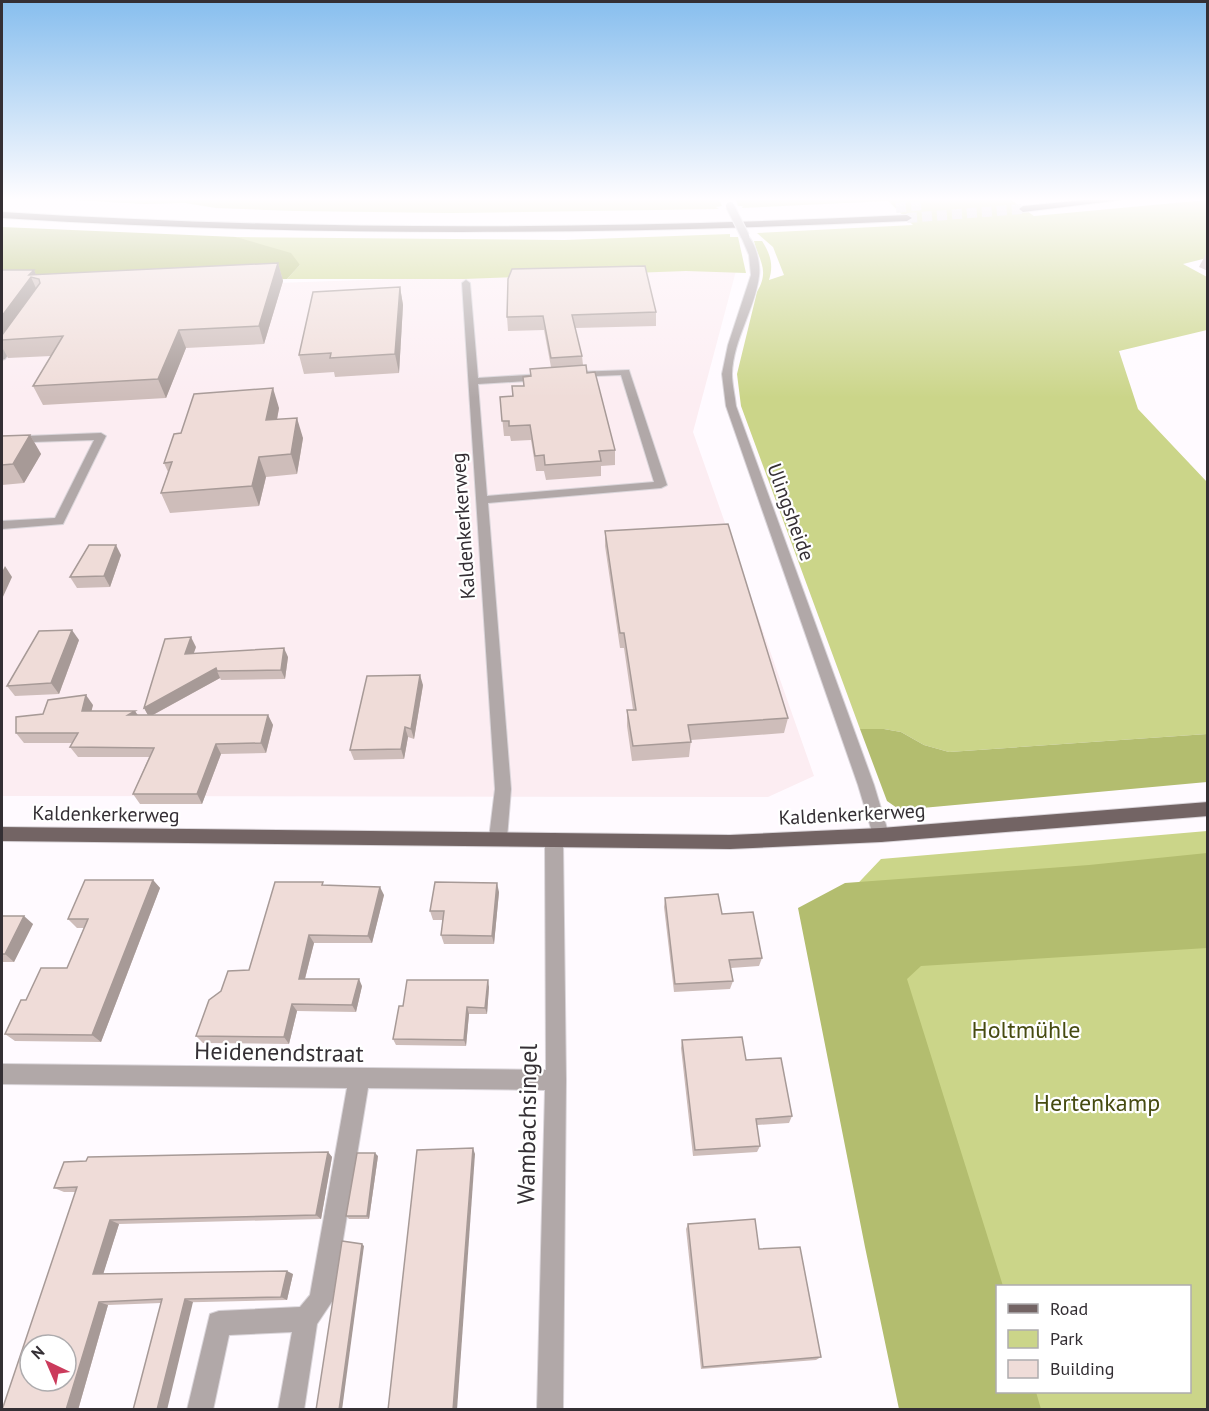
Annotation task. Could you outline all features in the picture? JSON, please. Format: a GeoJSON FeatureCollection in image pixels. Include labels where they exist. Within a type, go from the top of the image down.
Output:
{"type":"FeatureCollection","features":[{"type":"Feature","properties":{"kind":"main road","name":"Kaldenkerkerweg"},"geometry":{"type":"LineString","coordinates":[[2,834],[730,842],[881,835],[1208,809]]}},
{"type":"Feature","properties":{"kind":"street","name":"Ulingsheide"},"geometry":{"type":"LineString","coordinates":[[754,266],[755,275],[733,345],[727,374],[731,406],[862,774],[881,835]]}},
{"type":"Feature","properties":{"kind":"street","name":"Kaldenkerkerweg"},"geometry":{"type":"LineString","coordinates":[[466,283],[503,789],[498,838]]}},
{"type":"Feature","properties":{"kind":"street"},"geometry":{"type":"LineString","coordinates":[[2,357],[22,328]]}},
{"type":"Feature","properties":{"kind":"street"},"geometry":{"type":"LineString","coordinates":[[473,381],[625,372],[661,485],[482,500]]}},
{"type":"Feature","properties":{"kind":"street"},"geometry":{"type":"LineString","coordinates":[[2,440],[101,436],[59,521],[2,525]]}},
{"type":"Feature","properties":{"kind":"street","name":"Wambachsingel"},"geometry":{"type":"LineString","coordinates":[[550,1410],[556,1080],[554,840]]}},
{"type":"Feature","properties":{"kind":"street","name":"Heidenendstraat"},"geometry":{"type":"LineString","coordinates":[[2,1074],[556,1080]]}},
{"type":"Feature","properties":{"kind":"street"},"geometry":{"type":"LineString","coordinates":[[291,1410],[306,1319],[321,1300],[359,1078]]}},
{"type":"Feature","properties":{"kind":"street"},"geometry":{"type":"LineString","coordinates":[[200,1410],[219,1323],[306,1319]]}},
{"type":"Feature","properties":{"kind":"shaded area"},"geometry":{"type":"Polygon","coordinates":[[[737,267],[693,432],[814,776],[768,797],[2,796],[2,278],[276,283],[737,267]]]}},
{"type":"Feature","properties":{"kind":"green space"},"geometry":{"type":"Polygon","coordinates":[[[2,266],[299,266],[287,279],[51,285],[2,284],[2,266]]]}},
{"type":"Feature","properties":{"kind":"green space"},"geometry":{"type":"Polygon","coordinates":[[[299,266],[744,266],[746,273],[686,271],[464,279],[287,279],[299,266]]]}},
{"type":"Feature","properties":{"kind":"green space"},"geometry":{"type":"Polygon","coordinates":[[[762,266],[771,266],[769,280],[784,275],[780,266],[1186,266],[1207,277],[1207,330],[1119,351],[1138,409],[1207,482],[1207,734],[949,752],[924,745],[901,732],[860,729],[741,406],[737,374],[757,292],[763,278],[762,266]]]}},
{"type":"Feature","properties":{"kind":"green space"},"geometry":{"type":"Polygon","coordinates":[[[860,729],[901,732],[924,745],[949,752],[1207,734],[1207,782],[900,810],[887,801],[860,729]]]}},
{"type":"Feature","properties":{"kind":"green space","name":"Holtmühle"},"geometry":{"type":"Polygon","coordinates":[[[1207,831],[1207,1409],[917,1409],[845,897],[881,859],[1207,831]]]}},
{"type":"Feature","properties":{"kind":"green space"},"geometry":{"type":"Polygon","coordinates":[[[1207,853],[1207,948],[921,966],[907,979],[1003,1285],[996,1285],[996,1393],[1036,1393],[1041,1409],[899,1409],[798,908],[845,883],[1089,865],[1207,853]]]}},
{"type":"Feature","properties":{"kind":"building"},"geometry":{"type":"Polygon","coordinates":[[[219,266],[277,266],[259,326],[179,330],[158,379],[33,386],[63,336],[2,340],[2,335],[40,283],[39,279],[31,277],[2,316],[2,270],[34,270],[29,275],[219,266]]]}},
{"type":"Feature","properties":{"kind":"building"},"geometry":{"type":"Polygon","coordinates":[[[645,266],[656,312],[572,315],[582,356],[551,358],[543,316],[507,317],[508,279],[512,269],[645,266]]]}},
{"type":"Feature","properties":{"kind":"building"},"geometry":{"type":"Polygon","coordinates":[[[400,287],[395,354],[330,358],[331,353],[299,355],[313,292],[400,287]]]}},
{"type":"Feature","properties":{"kind":"building"},"geometry":{"type":"Polygon","coordinates":[[[586,365],[587,373],[595,372],[615,450],[599,451],[601,461],[545,465],[544,455],[535,456],[530,425],[509,426],[509,421],[502,421],[500,397],[513,396],[512,386],[524,386],[523,377],[531,376],[530,369],[586,365]]]}},
{"type":"Feature","properties":{"kind":"building"},"geometry":{"type":"Polygon","coordinates":[[[273,388],[266,420],[297,418],[291,454],[259,457],[252,486],[161,493],[172,462],[164,463],[174,434],[181,433],[194,394],[273,388]]]}},
{"type":"Feature","properties":{"kind":"building"},"geometry":{"type":"Polygon","coordinates":[[[30,435],[13,464],[2,465],[2,436],[30,435]]]}},
{"type":"Feature","properties":{"kind":"building"},"geometry":{"type":"Polygon","coordinates":[[[728,524],[788,718],[688,725],[691,742],[633,746],[627,710],[636,710],[624,633],[620,633],[605,531],[728,524]]]}},
{"type":"Feature","properties":{"kind":"building"},"geometry":{"type":"Polygon","coordinates":[[[89,545],[116,545],[104,576],[70,577],[89,545]]]}},
{"type":"Feature","properties":{"kind":"building"},"geometry":{"type":"Polygon","coordinates":[[[72,630],[51,683],[7,686],[39,631],[72,630]]]}},
{"type":"Feature","properties":{"kind":"building"},"geometry":{"type":"Polygon","coordinates":[[[191,637],[185,654],[284,648],[281,670],[217,671],[216,668],[144,708],[165,639],[191,637]]]}},
{"type":"Feature","properties":{"kind":"building"},"geometry":{"type":"Polygon","coordinates":[[[420,675],[411,729],[405,727],[401,749],[350,750],[367,676],[420,675]]]}},
{"type":"Feature","properties":{"kind":"building"},"geometry":{"type":"Polygon","coordinates":[[[86,695],[82,711],[135,711],[128,715],[268,715],[261,743],[216,744],[197,794],[133,794],[154,748],[70,747],[78,733],[16,733],[16,717],[43,714],[48,700],[86,695]]]}},
{"type":"Feature","properties":{"kind":"building"},"geometry":{"type":"Polygon","coordinates":[[[85,880],[153,880],[92,1035],[5,1034],[21,1000],[26,1000],[41,968],[67,968],[88,919],[68,919],[85,880]]]}},
{"type":"Feature","properties":{"kind":"building"},"geometry":{"type":"Polygon","coordinates":[[[275,882],[323,882],[322,885],[380,887],[368,936],[309,935],[299,979],[359,979],[352,1005],[292,1004],[284,1037],[196,1036],[209,1000],[221,991],[228,971],[249,970],[275,882]]]}},
{"type":"Feature","properties":{"kind":"building"},"geometry":{"type":"Polygon","coordinates":[[[435,882],[497,883],[492,936],[441,935],[444,911],[430,911],[435,882]]]}},
{"type":"Feature","properties":{"kind":"building"},"geometry":{"type":"Polygon","coordinates":[[[718,894],[722,914],[753,912],[762,958],[729,960],[733,981],[675,984],[665,898],[718,894]]]}},
{"type":"Feature","properties":{"kind":"building"},"geometry":{"type":"Polygon","coordinates":[[[2,916],[24,916],[5,954],[2,954],[2,916]]]}},
{"type":"Feature","properties":{"kind":"building"},"geometry":{"type":"Polygon","coordinates":[[[407,980],[488,980],[485,1008],[467,1007],[464,1040],[393,1039],[399,1006],[403,1006],[407,980]]]}},
{"type":"Feature","properties":{"kind":"building"},"geometry":{"type":"Polygon","coordinates":[[[742,1037],[746,1060],[781,1058],[792,1116],[756,1119],[760,1146],[695,1150],[682,1040],[742,1037]]]}},
{"type":"Feature","properties":{"kind":"building"},"geometry":{"type":"Polygon","coordinates":[[[473,1148],[453,1410],[388,1410],[417,1150],[473,1148]]]}},
{"type":"Feature","properties":{"kind":"building"},"geometry":{"type":"Polygon","coordinates":[[[328,1152],[316,1215],[110,1220],[93,1274],[287,1271],[281,1297],[185,1299],[157,1410],[133,1410],[162,1299],[99,1302],[78,1371],[78,1333],[28,1333],[77,1187],[54,1188],[64,1162],[86,1161],[88,1157],[328,1152]]]}},
{"type":"Feature","properties":{"kind":"building"},"geometry":{"type":"Polygon","coordinates":[[[357,1153],[375,1153],[367,1216],[346,1216],[357,1153]]]}},
{"type":"Feature","properties":{"kind":"building"},"geometry":{"type":"Polygon","coordinates":[[[755,1219],[759,1249],[800,1247],[821,1357],[703,1367],[688,1224],[755,1219]]]}},
{"type":"Feature","properties":{"kind":"building"},"geometry":{"type":"Polygon","coordinates":[[[342,1241],[362,1244],[339,1410],[316,1410],[342,1241]]]}},
{"type":"Feature","properties":{"kind":"building"},"geometry":{"type":"Polygon","coordinates":[[[18,1362],[18,1393],[71,1393],[66,1410],[2,1410],[18,1362]]]}},
{"type":"Feature","properties":{"kind":"park label","name":"Hertenkamp"},"geometry":{"type":"Point","coordinates":[1097,1102]}}]}
